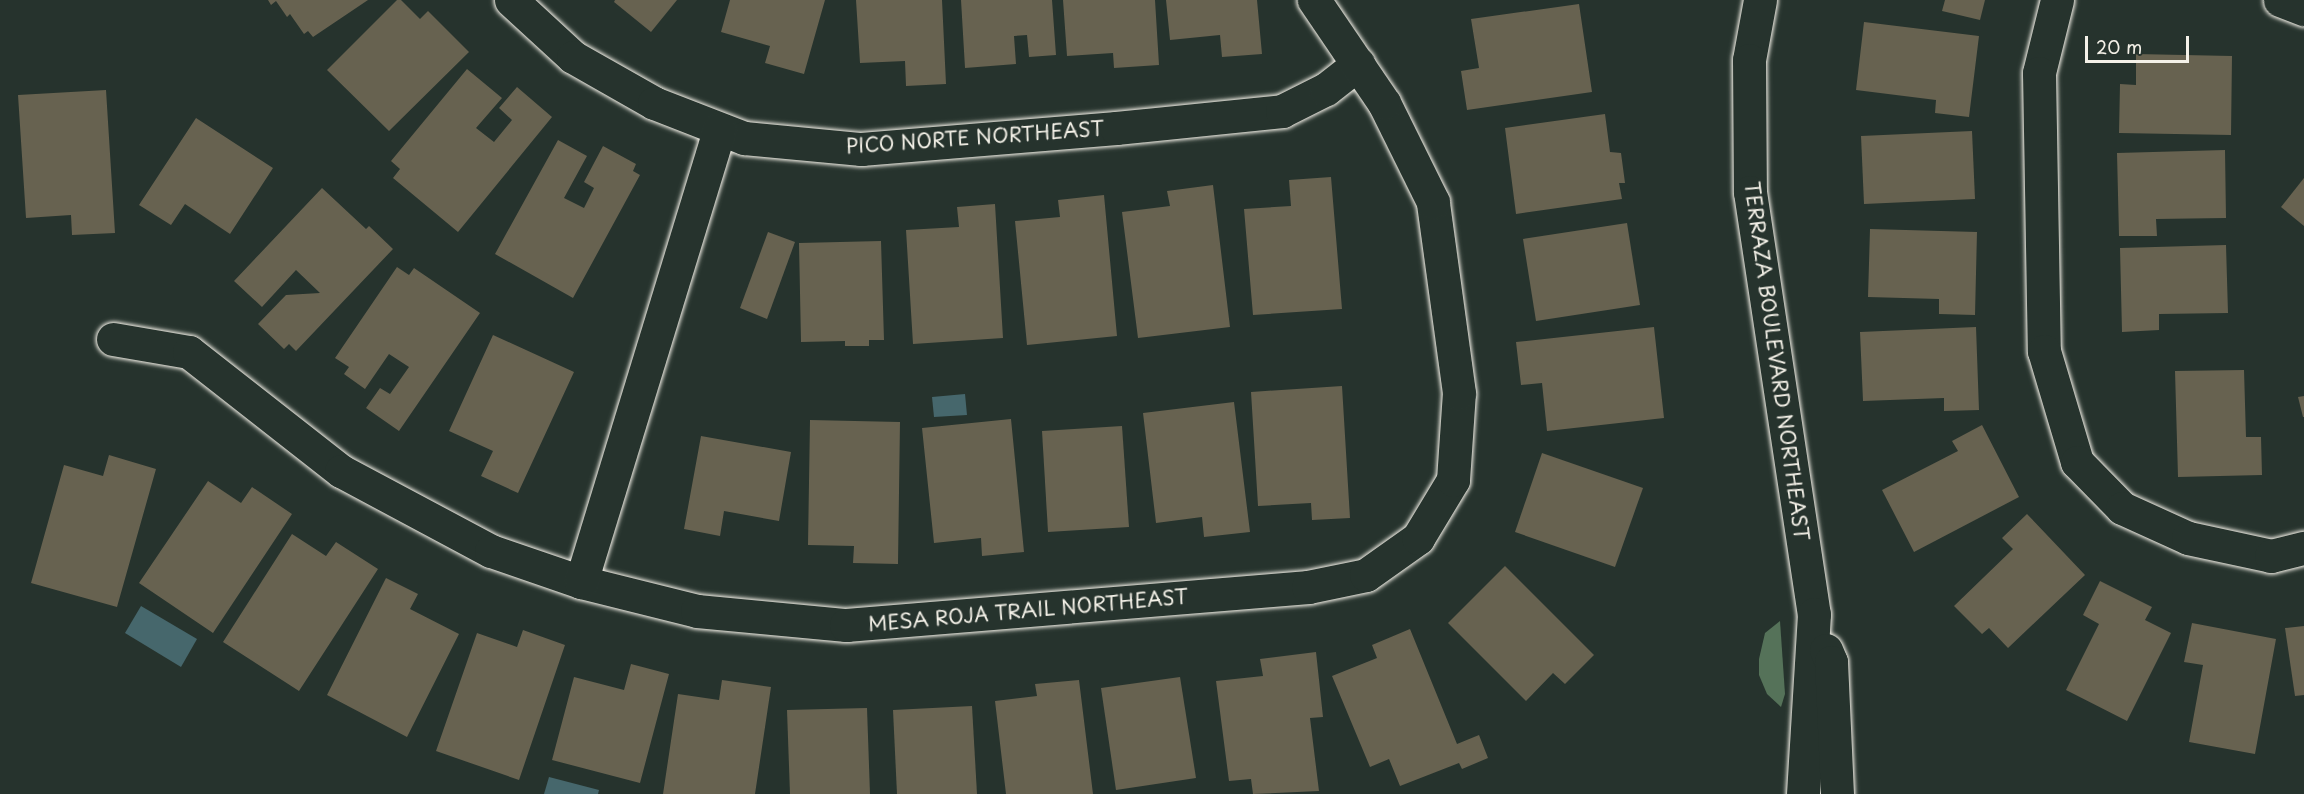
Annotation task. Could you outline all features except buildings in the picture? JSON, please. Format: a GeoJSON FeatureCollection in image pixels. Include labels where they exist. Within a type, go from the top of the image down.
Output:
{"type":"FeatureCollection","features":[{"type":"Feature","properties":{"kind":"street","name":"PICO NORTE NORTHEAST"},"geometry":{"type":"LineString","coordinates":[[511,0],[573,57],[654,104],[744,138],[861,149],[1282,111],[1326,88],[1358,64]]}},
{"type":"Feature","properties":{"kind":"street","name":"MESA ROJA TRAIL NORTHEAST"},"geometry":{"type":"LineString","coordinates":[[113,339],[189,352],[341,471],[490,551],[581,582],[697,611],[846,625],[1308,587],[1366,575],[1418,538],[1453,480],[1459,393],[1433,202],[1384,103],[1314,0]]}},
{"type":"Feature","properties":{"kind":"street","name":"TERRAZA BOULEVARD NORTHEAST"},"geometry":{"type":"LineString","coordinates":[[1760,0],[1749,60],[1749,192],[1814,614],[1831,662],[1838,794]]}},
{"type":"Feature","properties":{"kind":"street"},"geometry":{"type":"LineString","coordinates":[[2057,0],[2038,72],[2044,351],[2076,462],[2122,508],[2188,538],[2271,556],[2304,548]]}},
{"type":"Feature","properties":{"kind":"street"},"geometry":{"type":"LineString","coordinates":[[2280,0],[2304,9]]}},
{"type":"Feature","properties":{"kind":"street"},"geometry":{"type":"LineString","coordinates":[[581,582],[719,130]]}},
{"type":"Feature","properties":{"kind":"street","name":"TERRAZA BOULEVARD NORTHEAST"},"geometry":{"type":"LineString","coordinates":[[1803,794],[1814,614]]}},
{"type":"Feature","properties":{"kind":"green space"},"geometry":{"type":"Polygon","coordinates":[[[1780,621],[1785,694],[1781,707],[1767,694],[1759,675],[1759,659],[1765,633],[1780,621]]]}},
{"type":"Feature","properties":{"kind":"water"},"geometry":{"type":"Polygon","coordinates":[[[965,394],[967,415],[934,417],[932,397],[965,394]]]}},
{"type":"Feature","properties":{"kind":"water"},"geometry":{"type":"Polygon","coordinates":[[[141,606],[197,639],[181,667],[125,633],[141,606]]]}},
{"type":"Feature","properties":{"kind":"water"},"geometry":{"type":"Polygon","coordinates":[[[549,777],[599,790],[598,794],[544,794],[549,777]]]}}]}
